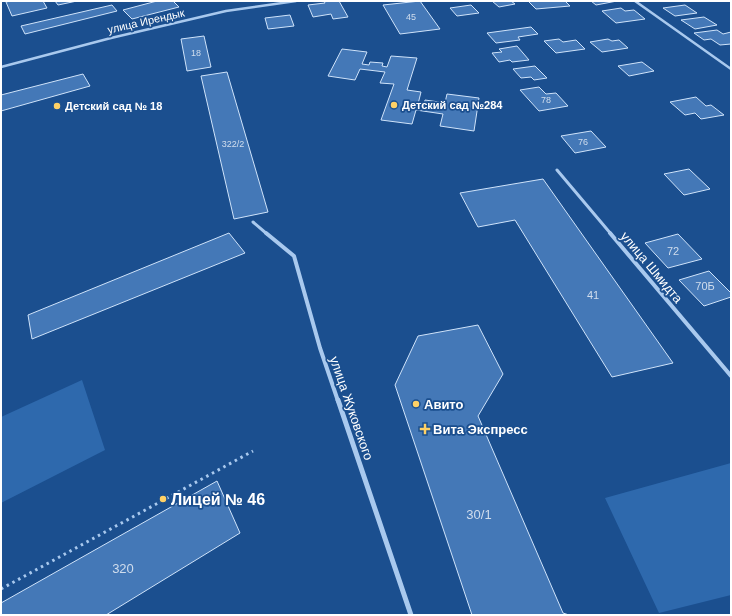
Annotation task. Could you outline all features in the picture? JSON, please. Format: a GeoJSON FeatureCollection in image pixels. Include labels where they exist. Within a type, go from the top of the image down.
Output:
{"type":"FeatureCollection","features":[{"type":"Feature","properties":{"kind":"street","name":"улица Ирендык"},"geometry":{"type":"LineString","coordinates":[[1,68],[111,38],[226,11],[296,1]]}},
{"type":"Feature","properties":{"kind":"street"},"geometry":{"type":"LineString","coordinates":[[635,1],[731,69]]}},
{"type":"Feature","properties":{"kind":"street","name":"улица Шмидта"},"geometry":{"type":"LineString","coordinates":[[557,170],[731,376]]}},
{"type":"Feature","properties":{"kind":"street","name":"улица Жуковского"},"geometry":{"type":"LineString","coordinates":[[253,222],[294,256],[320,348],[412,615]]}},
{"type":"Feature","properties":{"kind":"path"},"geometry":{"type":"LineString","coordinates":[[1,589],[253,451]]}},
{"type":"Feature","properties":{"kind":"shaded area"},"geometry":{"type":"Polygon","coordinates":[[[82,380],[105,450],[1,503],[1,417],[82,380]]]}},
{"type":"Feature","properties":{"kind":"shaded area"},"geometry":{"type":"Polygon","coordinates":[[[731,463],[731,595],[659,613],[605,498],[731,463]]]}},
{"type":"Feature","properties":{"kind":"building"},"geometry":{"type":"Polygon","coordinates":[[[43,1],[47,8],[12,16],[6,2],[43,1]]]}},
{"type":"Feature","properties":{"kind":"building"},"geometry":{"type":"Polygon","coordinates":[[[55,1],[77,1],[58,5],[55,1]]]}},
{"type":"Feature","properties":{"kind":"building"},"geometry":{"type":"Polygon","coordinates":[[[157,1],[173,1],[179,7],[132,19],[123,10],[157,1]]]}},
{"type":"Feature","properties":{"kind":"building"},"geometry":{"type":"Polygon","coordinates":[[[324,1],[339,1],[348,17],[333,19],[331,14],[313,17],[308,5],[325,3],[324,1]]]}},
{"type":"Feature","properties":{"kind":"building"},"geometry":{"type":"Polygon","coordinates":[[[420,1],[440,29],[400,34],[383,5],[420,1]]]}},
{"type":"Feature","properties":{"kind":"building"},"geometry":{"type":"Polygon","coordinates":[[[492,1],[511,1],[515,4],[499,7],[492,1]]]}},
{"type":"Feature","properties":{"kind":"building"},"geometry":{"type":"Polygon","coordinates":[[[528,1],[565,1],[570,6],[536,9],[528,1]]]}},
{"type":"Feature","properties":{"kind":"building"},"geometry":{"type":"Polygon","coordinates":[[[591,1],[617,1],[596,5],[591,1]]]}},
{"type":"Feature","properties":{"kind":"building"},"geometry":{"type":"Polygon","coordinates":[[[112,5],[117,11],[25,34],[21,26],[112,5]]]}},
{"type":"Feature","properties":{"kind":"building"},"geometry":{"type":"Polygon","coordinates":[[[471,5],[479,13],[457,16],[450,8],[471,5]]]}},
{"type":"Feature","properties":{"kind":"building"},"geometry":{"type":"Polygon","coordinates":[[[685,5],[697,13],[675,16],[663,8],[685,5]]]}},
{"type":"Feature","properties":{"kind":"building"},"geometry":{"type":"Polygon","coordinates":[[[621,8],[625,11],[634,10],[645,19],[616,23],[602,11],[621,8]]]}},
{"type":"Feature","properties":{"kind":"building"},"geometry":{"type":"Polygon","coordinates":[[[290,15],[294,26],[268,29],[265,18],[290,15]]]}},
{"type":"Feature","properties":{"kind":"building"},"geometry":{"type":"Polygon","coordinates":[[[704,17],[717,25],[695,29],[681,20],[704,17]]]}},
{"type":"Feature","properties":{"kind":"building"},"geometry":{"type":"Polygon","coordinates":[[[531,27],[538,34],[518,37],[520,40],[496,43],[487,33],[531,27]]]}},
{"type":"Feature","properties":{"kind":"building"},"geometry":{"type":"Polygon","coordinates":[[[717,30],[723,34],[731,32],[731,44],[720,45],[711,39],[704,40],[694,33],[717,30]]]}},
{"type":"Feature","properties":{"kind":"building"},"geometry":{"type":"Polygon","coordinates":[[[204,36],[211,67],[187,71],[181,39],[204,36]]]}},
{"type":"Feature","properties":{"kind":"building"},"geometry":{"type":"Polygon","coordinates":[[[559,39],[563,42],[576,40],[585,49],[556,53],[544,41],[559,39]]]}},
{"type":"Feature","properties":{"kind":"building"},"geometry":{"type":"Polygon","coordinates":[[[608,39],[612,41],[619,40],[628,48],[602,52],[590,42],[608,39]]]}},
{"type":"Feature","properties":{"kind":"building"},"geometry":{"type":"Polygon","coordinates":[[[517,46],[529,60],[512,62],[510,60],[499,62],[492,53],[502,52],[499,49],[517,46]]]}},
{"type":"Feature","properties":{"kind":"building"},"geometry":{"type":"Polygon","coordinates":[[[342,49],[367,52],[362,64],[369,65],[370,62],[383,63],[382,66],[387,67],[391,56],[417,58],[407,90],[421,92],[418,104],[424,105],[425,100],[439,102],[439,106],[444,107],[447,94],[479,98],[474,131],[440,126],[443,114],[416,110],[412,124],[381,120],[394,84],[380,83],[385,72],[360,69],[355,80],[328,76],[342,49]]]}},
{"type":"Feature","properties":{"kind":"building"},"geometry":{"type":"Polygon","coordinates":[[[642,62],[654,71],[629,76],[618,66],[642,62]]]}},
{"type":"Feature","properties":{"kind":"building"},"geometry":{"type":"Polygon","coordinates":[[[535,66],[547,78],[534,80],[531,77],[521,78],[513,69],[535,66]]]}},
{"type":"Feature","properties":{"kind":"building"},"geometry":{"type":"Polygon","coordinates":[[[227,72],[268,212],[234,219],[201,76],[227,72]]]}},
{"type":"Feature","properties":{"kind":"building"},"geometry":{"type":"Polygon","coordinates":[[[83,74],[90,86],[1,111],[1,95],[83,74]]]}},
{"type":"Feature","properties":{"kind":"building"},"geometry":{"type":"Polygon","coordinates":[[[539,87],[546,94],[556,93],[568,106],[539,111],[520,90],[539,87]]]}},
{"type":"Feature","properties":{"kind":"building"},"geometry":{"type":"Polygon","coordinates":[[[696,97],[706,106],[711,105],[724,115],[701,119],[695,113],[685,115],[670,102],[696,97]]]}},
{"type":"Feature","properties":{"kind":"building"},"geometry":{"type":"Polygon","coordinates":[[[591,131],[606,147],[575,153],[561,136],[591,131]]]}},
{"type":"Feature","properties":{"kind":"building"},"geometry":{"type":"Polygon","coordinates":[[[689,169],[710,189],[684,195],[664,174],[689,169]]]}},
{"type":"Feature","properties":{"kind":"building"},"geometry":{"type":"Polygon","coordinates":[[[543,179],[673,363],[612,377],[515,220],[478,227],[460,193],[543,179]]]}},
{"type":"Feature","properties":{"kind":"building"},"geometry":{"type":"Polygon","coordinates":[[[229,233],[245,253],[32,339],[28,315],[229,233]]]}},
{"type":"Feature","properties":{"kind":"building"},"geometry":{"type":"Polygon","coordinates":[[[678,234],[702,259],[668,268],[645,243],[678,234]]]}},
{"type":"Feature","properties":{"kind":"building"},"geometry":{"type":"Polygon","coordinates":[[[709,271],[731,293],[731,297],[704,306],[679,280],[709,271]]]}},
{"type":"Feature","properties":{"kind":"building"},"geometry":{"type":"Polygon","coordinates":[[[478,325],[503,374],[478,416],[563,613],[569,615],[472,615],[395,385],[418,336],[478,325]]]}},
{"type":"Feature","properties":{"kind":"building"},"geometry":{"type":"Polygon","coordinates":[[[217,481],[240,533],[106,615],[1,615],[1,603],[217,481]]]}},
{"type":"Feature","properties":{"kind":"place","name":"Детский сад №284"},"geometry":{"type":"Point","coordinates":[394,105]}},
{"type":"Feature","properties":{"kind":"place","name":"Детский сад № 18"},"geometry":{"type":"Point","coordinates":[57,106]}},
{"type":"Feature","properties":{"kind":"place","name":"Авито"},"geometry":{"type":"Point","coordinates":[416,404]}},
{"type":"Feature","properties":{"kind":"place","name":"Вита Экспресс"},"geometry":{"type":"Point","coordinates":[425,429]}},
{"type":"Feature","properties":{"kind":"place","name":"Лицей № 46"},"geometry":{"type":"Point","coordinates":[163,499]}}]}
